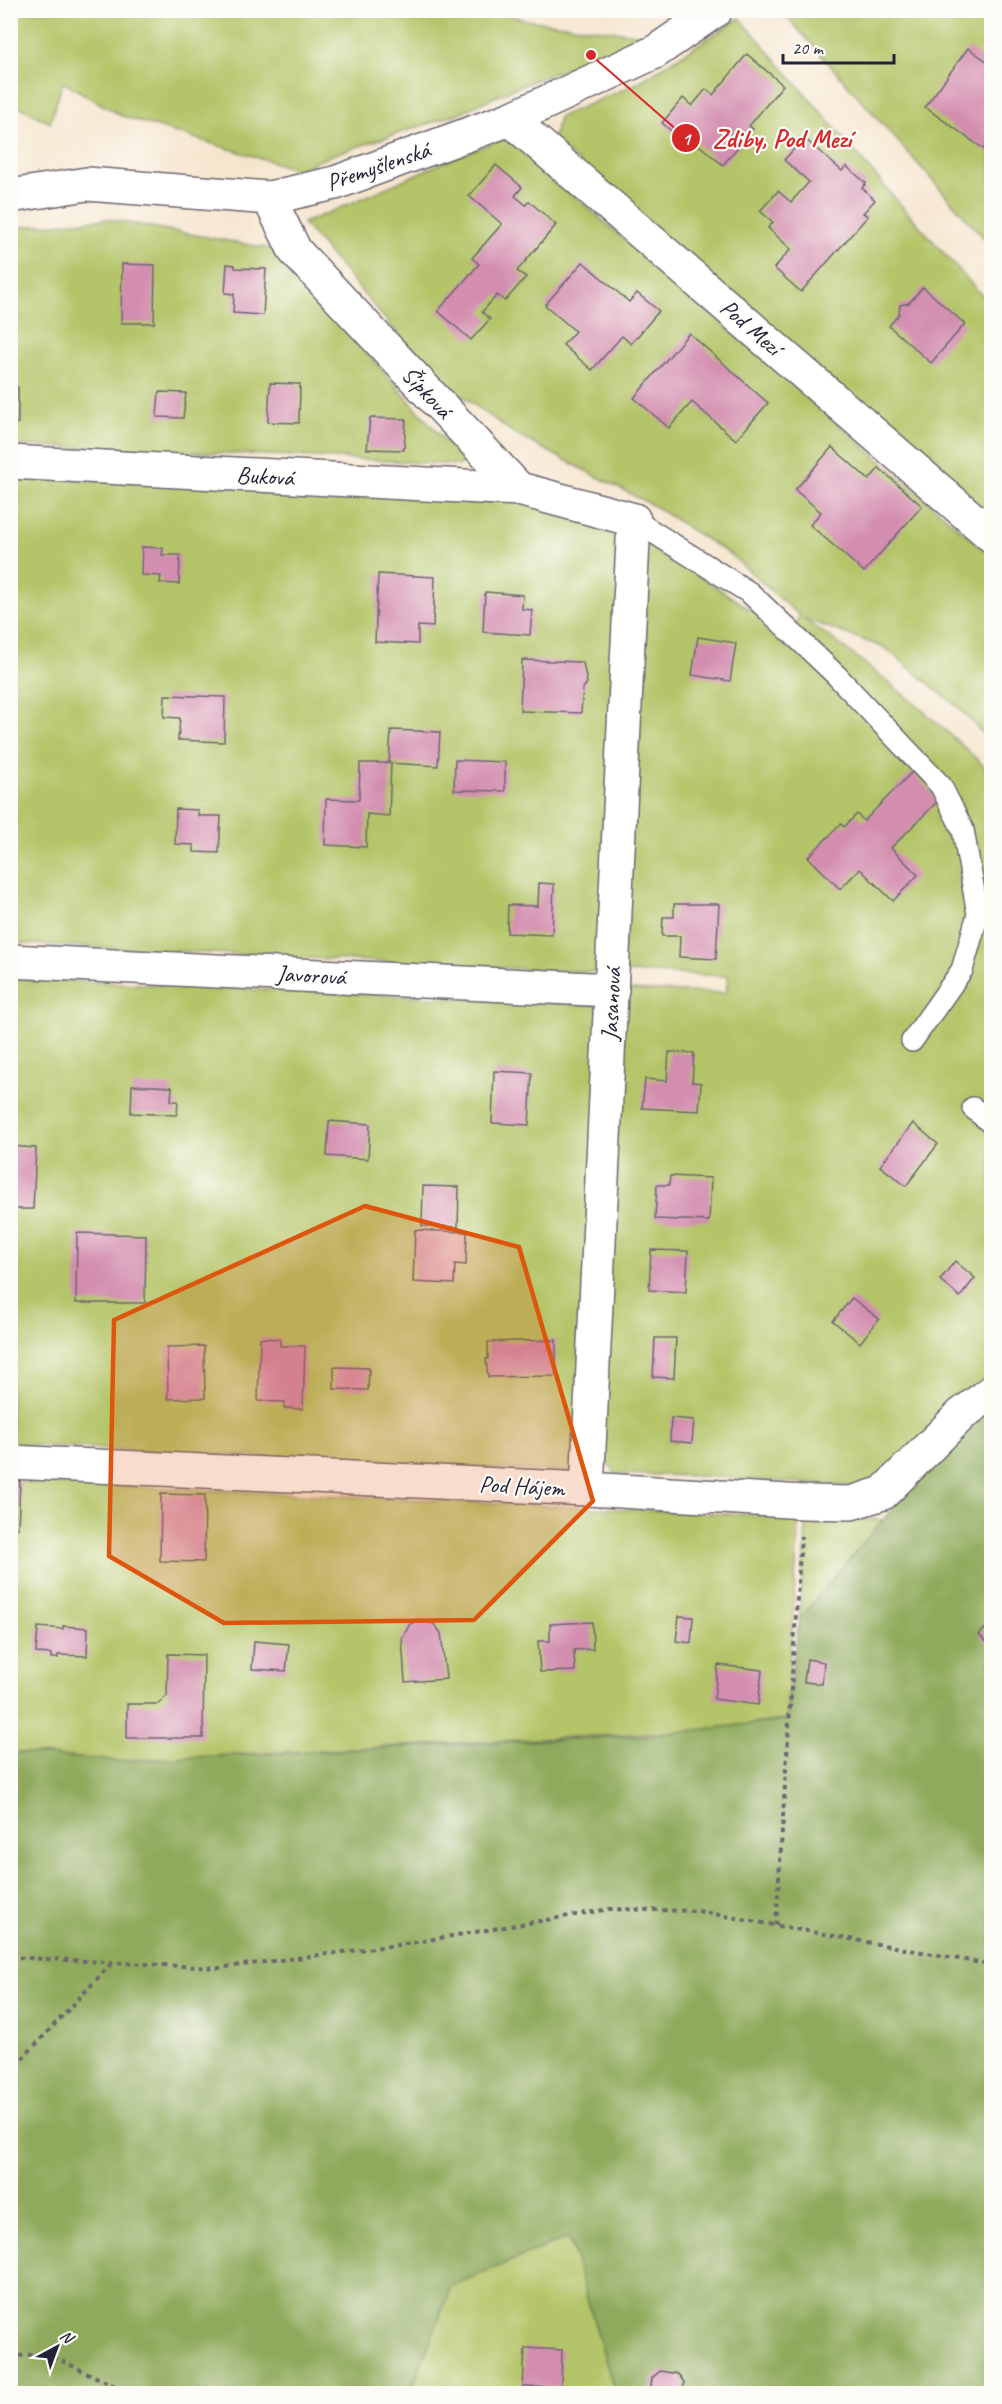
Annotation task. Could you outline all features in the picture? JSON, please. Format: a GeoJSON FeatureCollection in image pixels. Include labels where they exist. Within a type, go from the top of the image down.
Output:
{"type":"FeatureCollection","features":[{"type":"Feature","properties":{"kind":"street","name":"Přemyšlenská"},"geometry":{"type":"LineString","coordinates":[[10,196],[87,184],[268,198],[335,183],[510,119],[654,52],[716,10]]}},
{"type":"Feature","properties":{"kind":"street","name":"Pod Mezí"},"geometry":{"type":"LineString","coordinates":[[510,119],[992,536]]}},
{"type":"Feature","properties":{"kind":"street","name":"Šípková"},"geometry":{"type":"LineString","coordinates":[[268,198],[295,251],[519,489]]}},
{"type":"Feature","properties":{"kind":"street","name":"Buková"},"geometry":{"type":"LineString","coordinates":[[10,462],[519,489]]}},
{"type":"Feature","properties":{"kind":"street"},"geometry":{"type":"LineString","coordinates":[[519,489],[634,520]]}},
{"type":"Feature","properties":{"kind":"street","name":"Jasanová"},"geometry":{"type":"LineString","coordinates":[[587,1489],[634,520]]}},
{"type":"Feature","properties":{"kind":"street","name":"Javorová"},"geometry":{"type":"LineString","coordinates":[[10,961],[612,990]]}},
{"type":"Feature","properties":{"kind":"street","name":"Pod Hájem"},"geometry":{"type":"LineString","coordinates":[[10,1462],[851,1503],[883,1493],[962,1414],[992,1392]]}},
{"type":"Feature","properties":{"kind":"lane"},"geometry":{"type":"LineString","coordinates":[[634,520],[750,593],[836,675],[941,786],[963,830],[978,914],[962,970],[912,1041]]}},
{"type":"Feature","properties":{"kind":"lane"},"geometry":{"type":"LineString","coordinates":[[973,1108],[992,1124]]}},
{"type":"Feature","properties":{"kind":"path"},"geometry":{"type":"LineString","coordinates":[[776,1925],[804,1502]]}},
{"type":"Feature","properties":{"kind":"path"},"geometry":{"type":"LineString","coordinates":[[10,1957],[219,1968],[405,1944],[610,1909],[698,1911],[992,1965]]}},
{"type":"Feature","properties":{"kind":"path"},"geometry":{"type":"LineString","coordinates":[[10,2072],[112,1964]]}},
{"type":"Feature","properties":{"kind":"path"},"geometry":{"type":"LineString","coordinates":[[10,2357],[45,2353],[132,2394]]}},
{"type":"Feature","properties":{"kind":"highlighted area"},"geometry":{"type":"Polygon","coordinates":[[[365,1206],[519,1247],[593,1501],[474,1620],[224,1623],[109,1556],[114,1320],[365,1206]]]}},
{"type":"Feature","properties":{"kind":"green space"},"geometry":{"type":"Polygon","coordinates":[[[492,10],[526,20],[652,36],[517,87],[457,114],[332,155],[298,170],[122,116],[63,82],[50,123],[11,102],[10,11],[492,10]]]}},
{"type":"Feature","properties":{"kind":"green space"},"geometry":{"type":"Polygon","coordinates":[[[782,11],[991,11],[991,246],[782,11]]]}},
{"type":"Feature","properties":{"kind":"green space"},"geometry":{"type":"Polygon","coordinates":[[[740,18],[991,306],[991,518],[553,140],[559,117],[636,84],[740,18]]]}},
{"type":"Feature","properties":{"kind":"green space"},"geometry":{"type":"Polygon","coordinates":[[[507,138],[991,556],[991,743],[960,709],[885,648],[803,618],[900,692],[947,731],[991,773],[991,1372],[931,1428],[900,1465],[863,1487],[700,1476],[616,1474],[598,1453],[622,990],[726,993],[728,976],[622,972],[643,539],[789,635],[800,616],[731,555],[654,506],[515,434],[447,385],[409,347],[303,223],[455,157],[507,138]]]}},
{"type":"Feature","properties":{"kind":"green space"},"geometry":{"type":"Polygon","coordinates":[[[107,219],[272,249],[462,460],[461,465],[11,445],[11,228],[107,219]]]}},
{"type":"Feature","properties":{"kind":"green space"},"geometry":{"type":"Polygon","coordinates":[[[11,477],[509,497],[626,533],[606,973],[11,943],[11,477]]]}},
{"type":"Feature","properties":{"kind":"green space"},"geometry":{"type":"Polygon","coordinates":[[[10,978],[604,1005],[582,1473],[11,1444],[10,978]]]}},
{"type":"Feature","properties":{"kind":"green space"},"geometry":{"type":"Polygon","coordinates":[[[991,1392],[991,2393],[615,2393],[569,2237],[451,2286],[410,2393],[11,2393],[10,1752],[116,1761],[651,1735],[786,1720],[799,1619],[991,1392]]]}},
{"type":"Feature","properties":{"kind":"green space"},"geometry":{"type":"Polygon","coordinates":[[[10,1481],[799,1517],[786,1726],[116,1761],[11,1752],[10,1481]]]}},
{"type":"Feature","properties":{"kind":"green space"},"geometry":{"type":"Polygon","coordinates":[[[807,1517],[884,1520],[799,1619],[807,1517]]]}},
{"type":"Feature","properties":{"kind":"green space"},"geometry":{"type":"Polygon","coordinates":[[[569,2236],[615,2393],[410,2394],[451,2286],[569,2236]]]}},
{"type":"Feature","properties":{"kind":"building"},"geometry":{"type":"Polygon","coordinates":[[[968,48],[992,65],[992,155],[925,107],[968,48]]]}},
{"type":"Feature","properties":{"kind":"building"},"geometry":{"type":"Polygon","coordinates":[[[747,54],[783,85],[749,126],[753,129],[723,165],[694,141],[690,147],[662,123],[683,98],[692,106],[706,89],[713,95],[747,54]]]}},
{"type":"Feature","properties":{"kind":"building"},"geometry":{"type":"Polygon","coordinates":[[[804,138],[842,171],[846,166],[866,183],[862,188],[875,200],[863,213],[868,216],[801,292],[774,268],[791,249],[768,228],[773,222],[760,211],[778,191],[791,202],[809,182],[784,160],[804,138]]]}},
{"type":"Feature","properties":{"kind":"building"},"geometry":{"type":"Polygon","coordinates":[[[496,165],[522,187],[515,196],[526,205],[529,201],[556,225],[517,271],[526,277],[505,301],[497,295],[482,312],[490,319],[471,340],[438,311],[479,264],[472,258],[502,224],[469,196],[496,165]]]}},
{"type":"Feature","properties":{"kind":"building"},"geometry":{"type":"Polygon","coordinates":[[[583,262],[629,302],[637,293],[659,311],[631,344],[622,336],[592,370],[563,345],[575,331],[545,305],[583,262]]]}},
{"type":"Feature","properties":{"kind":"building"},"geometry":{"type":"Polygon","coordinates":[[[122,264],[155,265],[154,323],[121,323],[122,264]]]}},
{"type":"Feature","properties":{"kind":"building"},"geometry":{"type":"Polygon","coordinates":[[[227,264],[235,265],[235,268],[266,269],[263,315],[233,313],[234,294],[225,293],[227,264]]]}},
{"type":"Feature","properties":{"kind":"building"},"geometry":{"type":"Polygon","coordinates":[[[923,287],[965,324],[931,363],[889,326],[899,314],[900,305],[909,303],[923,287]]]}},
{"type":"Feature","properties":{"kind":"building"},"geometry":{"type":"Polygon","coordinates":[[[689,333],[768,403],[736,440],[692,402],[669,428],[634,398],[689,333]]]}},
{"type":"Feature","properties":{"kind":"building"},"geometry":{"type":"Polygon","coordinates":[[[270,383],[300,384],[299,423],[268,422],[270,383]]]}},
{"type":"Feature","properties":{"kind":"building"},"geometry":{"type":"Polygon","coordinates":[[[10,387],[18,387],[18,423],[10,423],[10,387]]]}},
{"type":"Feature","properties":{"kind":"building"},"geometry":{"type":"Polygon","coordinates":[[[159,392],[186,393],[183,418],[157,417],[159,392]]]}},
{"type":"Feature","properties":{"kind":"building"},"geometry":{"type":"Polygon","coordinates":[[[370,418],[406,419],[404,450],[367,449],[370,418]]]}},
{"type":"Feature","properties":{"kind":"building"},"geometry":{"type":"Polygon","coordinates":[[[832,447],[869,480],[879,468],[922,506],[864,572],[810,525],[821,512],[795,490],[832,447]]]}},
{"type":"Feature","properties":{"kind":"building"},"geometry":{"type":"Polygon","coordinates":[[[142,547],[163,548],[162,555],[180,555],[179,584],[160,583],[161,576],[141,575],[142,547]]]}},
{"type":"Feature","properties":{"kind":"building"},"geometry":{"type":"Polygon","coordinates":[[[378,574],[435,577],[433,627],[418,626],[418,644],[375,642],[378,574]]]}},
{"type":"Feature","properties":{"kind":"building"},"geometry":{"type":"Polygon","coordinates":[[[485,592],[523,595],[522,609],[532,610],[530,635],[483,632],[485,592]]]}},
{"type":"Feature","properties":{"kind":"building"},"geometry":{"type":"Polygon","coordinates":[[[698,637],[736,643],[730,681],[692,675],[698,637]]]}},
{"type":"Feature","properties":{"kind":"building"},"geometry":{"type":"Polygon","coordinates":[[[522,660],[583,662],[587,683],[583,688],[581,713],[520,711],[522,660]]]}},
{"type":"Feature","properties":{"kind":"building"},"geometry":{"type":"Polygon","coordinates":[[[165,695],[225,697],[224,742],[178,740],[180,718],[164,717],[165,695]]]}},
{"type":"Feature","properties":{"kind":"building"},"geometry":{"type":"Polygon","coordinates":[[[391,730],[440,732],[438,766],[389,763],[391,730]]]}},
{"type":"Feature","properties":{"kind":"building"},"geometry":{"type":"Polygon","coordinates":[[[455,760],[505,762],[505,791],[454,790],[455,760]]]}},
{"type":"Feature","properties":{"kind":"building"},"geometry":{"type":"Polygon","coordinates":[[[360,763],[391,764],[389,816],[367,814],[366,847],[325,845],[326,799],[359,800],[360,763]]]}},
{"type":"Feature","properties":{"kind":"building"},"geometry":{"type":"Polygon","coordinates":[[[912,772],[939,800],[891,848],[918,875],[893,901],[860,869],[840,889],[808,857],[841,824],[844,827],[857,814],[864,821],[912,772]]]}},
{"type":"Feature","properties":{"kind":"building"},"geometry":{"type":"Polygon","coordinates":[[[10,780],[16,780],[15,812],[10,812],[10,780]]]}},
{"type":"Feature","properties":{"kind":"building"},"geometry":{"type":"Polygon","coordinates":[[[176,809],[198,810],[198,816],[221,816],[219,853],[194,852],[194,845],[175,844],[176,809]]]}},
{"type":"Feature","properties":{"kind":"building"},"geometry":{"type":"Polygon","coordinates":[[[539,883],[554,884],[552,935],[507,933],[508,905],[538,906],[539,883]]]}},
{"type":"Feature","properties":{"kind":"building"},"geometry":{"type":"Polygon","coordinates":[[[674,904],[719,904],[716,959],[679,957],[680,936],[662,936],[663,917],[674,917],[674,904]]]}},
{"type":"Feature","properties":{"kind":"building"},"geometry":{"type":"Polygon","coordinates":[[[669,1052],[694,1053],[692,1082],[701,1083],[699,1111],[642,1108],[645,1079],[667,1081],[669,1052]]]}},
{"type":"Feature","properties":{"kind":"building"},"geometry":{"type":"Polygon","coordinates":[[[494,1071],[532,1073],[529,1125],[492,1123],[494,1071]]]}},
{"type":"Feature","properties":{"kind":"building"},"geometry":{"type":"Polygon","coordinates":[[[132,1085],[172,1087],[171,1101],[178,1101],[177,1115],[131,1113],[132,1085]]]}},
{"type":"Feature","properties":{"kind":"building"},"geometry":{"type":"Polygon","coordinates":[[[329,1121],[370,1124],[368,1159],[327,1156],[329,1121]]]}},
{"type":"Feature","properties":{"kind":"building"},"geometry":{"type":"Polygon","coordinates":[[[913,1123],[938,1144],[906,1186],[880,1166],[913,1123]]]}},
{"type":"Feature","properties":{"kind":"building"},"geometry":{"type":"Polygon","coordinates":[[[10,1146],[36,1148],[33,1209],[10,1209],[10,1146]]]}},
{"type":"Feature","properties":{"kind":"building"},"geometry":{"type":"Polygon","coordinates":[[[670,1176],[711,1178],[709,1221],[655,1219],[657,1185],[669,1185],[670,1176]]]}},
{"type":"Feature","properties":{"kind":"building"},"geometry":{"type":"Polygon","coordinates":[[[423,1186],[459,1187],[458,1227],[422,1226],[423,1186]]]}},
{"type":"Feature","properties":{"kind":"building"},"geometry":{"type":"Polygon","coordinates":[[[415,1230],[467,1232],[466,1265],[455,1264],[454,1284],[413,1282],[415,1230]]]}},
{"type":"Feature","properties":{"kind":"building"},"geometry":{"type":"Polygon","coordinates":[[[77,1233],[146,1235],[145,1303],[76,1303],[77,1233]]]}},
{"type":"Feature","properties":{"kind":"building"},"geometry":{"type":"Polygon","coordinates":[[[651,1250],[688,1251],[686,1292],[649,1290],[651,1250]]]}},
{"type":"Feature","properties":{"kind":"building"},"geometry":{"type":"Polygon","coordinates":[[[955,1261],[975,1278],[960,1297],[940,1280],[955,1261]]]}},
{"type":"Feature","properties":{"kind":"building"},"geometry":{"type":"Polygon","coordinates":[[[852,1298],[879,1319],[860,1343],[833,1321],[852,1298]]]}},
{"type":"Feature","properties":{"kind":"building"},"geometry":{"type":"Polygon","coordinates":[[[260,1338],[280,1339],[280,1346],[305,1346],[303,1409],[284,1408],[285,1402],[258,1401],[260,1338]]]}},
{"type":"Feature","properties":{"kind":"building"},"geometry":{"type":"Polygon","coordinates":[[[655,1338],[676,1338],[674,1378],[653,1377],[655,1338]]]}},
{"type":"Feature","properties":{"kind":"building"},"geometry":{"type":"Polygon","coordinates":[[[556,1340],[556,1376],[488,1377],[486,1359],[488,1359],[488,1342],[556,1340]]]}},
{"type":"Feature","properties":{"kind":"building"},"geometry":{"type":"Polygon","coordinates":[[[204,1346],[205,1398],[168,1399],[167,1347],[204,1346]]]}},
{"type":"Feature","properties":{"kind":"building"},"geometry":{"type":"Polygon","coordinates":[[[334,1367],[369,1368],[368,1390],[334,1389],[334,1367]]]}},
{"type":"Feature","properties":{"kind":"building"},"geometry":{"type":"Polygon","coordinates":[[[671,1418],[694,1420],[692,1443],[670,1441],[671,1418]]]}},
{"type":"Feature","properties":{"kind":"building"},"geometry":{"type":"Polygon","coordinates":[[[10,1481],[20,1481],[18,1528],[10,1528],[10,1481]]]}},
{"type":"Feature","properties":{"kind":"building"},"geometry":{"type":"Polygon","coordinates":[[[161,1494],[205,1495],[204,1562],[160,1561],[161,1494]]]}},
{"type":"Feature","properties":{"kind":"building"},"geometry":{"type":"Polygon","coordinates":[[[679,1616],[693,1617],[691,1643],[676,1641],[679,1616]]]}},
{"type":"Feature","properties":{"kind":"building"},"geometry":{"type":"Polygon","coordinates":[[[420,1620],[434,1624],[441,1633],[446,1679],[405,1682],[402,1639],[410,1624],[420,1620]]]}},
{"type":"Feature","properties":{"kind":"building"},"geometry":{"type":"Polygon","coordinates":[[[992,1621],[992,1647],[979,1635],[992,1621]]]}},
{"type":"Feature","properties":{"kind":"building"},"geometry":{"type":"Polygon","coordinates":[[[592,1622],[593,1649],[574,1650],[575,1671],[540,1672],[538,1641],[550,1641],[550,1624],[592,1622]]]}},
{"type":"Feature","properties":{"kind":"building"},"geometry":{"type":"Polygon","coordinates":[[[63,1626],[88,1628],[87,1656],[58,1655],[58,1658],[51,1658],[51,1654],[36,1653],[38,1627],[63,1629],[63,1626]]]}},
{"type":"Feature","properties":{"kind":"building"},"geometry":{"type":"Polygon","coordinates":[[[254,1641],[289,1644],[286,1671],[252,1669],[254,1641]]]}},
{"type":"Feature","properties":{"kind":"building"},"geometry":{"type":"Polygon","coordinates":[[[168,1654],[204,1655],[203,1738],[127,1738],[127,1704],[158,1704],[167,1696],[168,1654]]]}},
{"type":"Feature","properties":{"kind":"building"},"geometry":{"type":"Polygon","coordinates":[[[807,1659],[824,1662],[822,1684],[804,1682],[807,1659]]]}},
{"type":"Feature","properties":{"kind":"building"},"geometry":{"type":"Polygon","coordinates":[[[718,1665],[762,1670],[758,1705],[714,1699],[718,1665]]]}},
{"type":"Feature","properties":{"kind":"building"},"geometry":{"type":"Polygon","coordinates":[[[525,2348],[562,2350],[561,2387],[523,2387],[525,2348]]]}},
{"type":"Feature","properties":{"kind":"building"},"geometry":{"type":"Polygon","coordinates":[[[660,2371],[678,2374],[684,2382],[683,2394],[650,2394],[652,2378],[660,2371]]]}},
{"type":"Feature","properties":{"kind":"place","name":"Zdiby, Pod Mezí"},"geometry":{"type":"Point","coordinates":[591,55]}}]}
